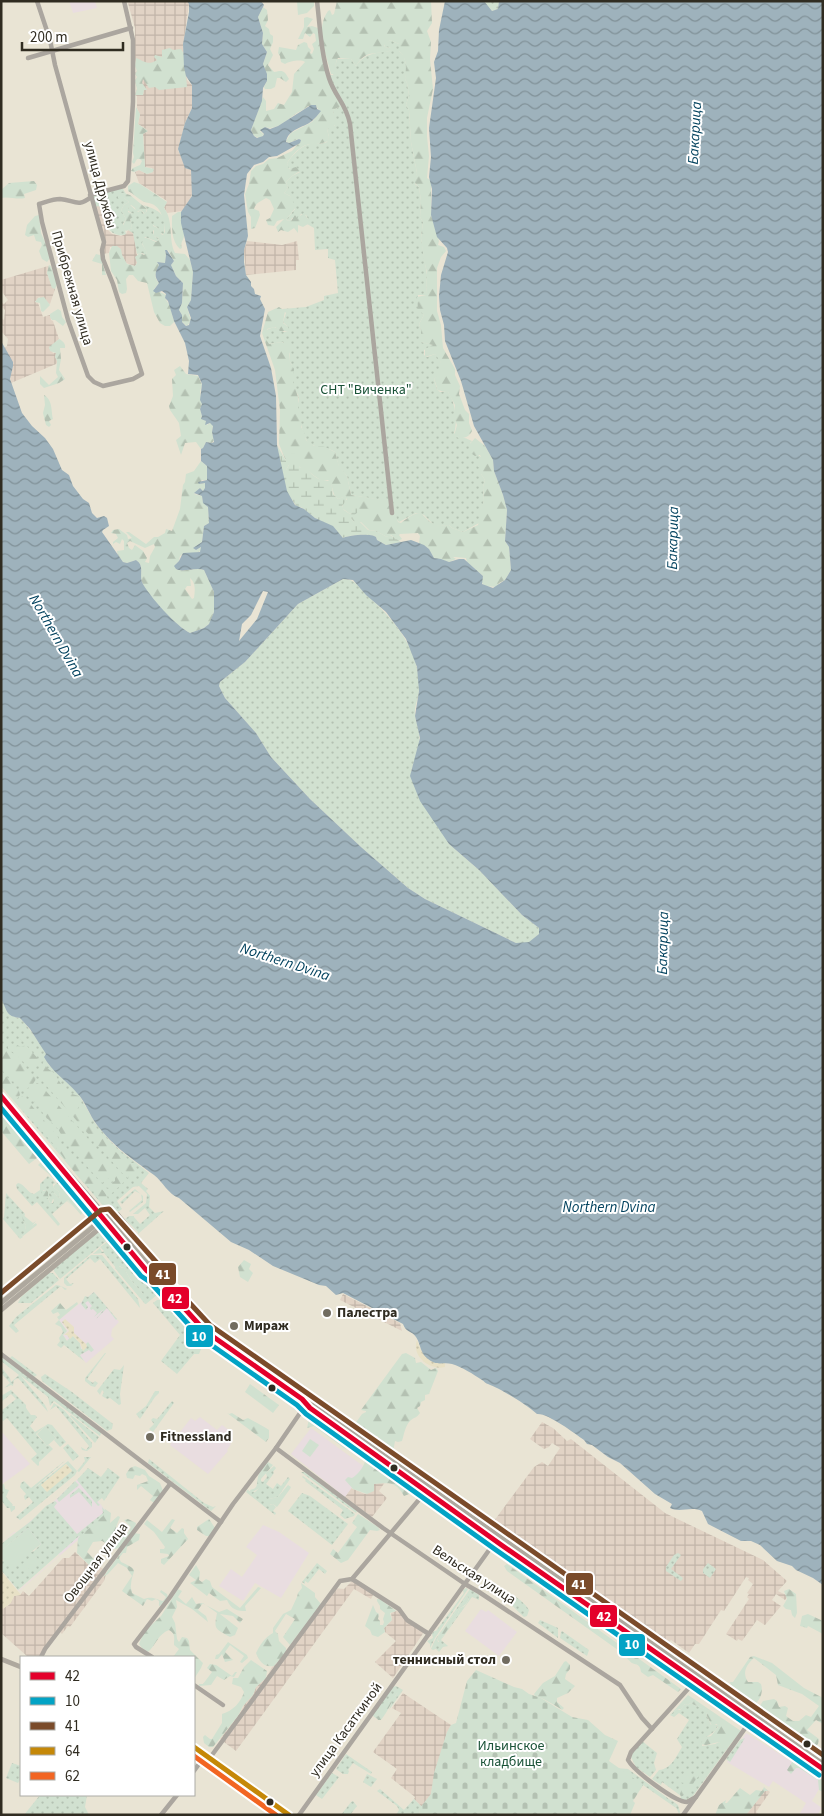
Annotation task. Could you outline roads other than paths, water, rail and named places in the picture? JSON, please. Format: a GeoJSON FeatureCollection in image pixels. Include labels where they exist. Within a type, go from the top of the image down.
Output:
{"type":"FeatureCollection","features":[{"type":"Feature","properties":{"kind":"main road"},"geometry":{"type":"LineString","coordinates":[[1,1096],[61,1166],[70,1173],[147,1270],[155,1276],[205,1331],[312,1405],[497,1539],[697,1678],[823,1770]]}},
{"type":"Feature","properties":{"kind":"main road"},"geometry":{"type":"LineString","coordinates":[[1,1310],[112,1212],[118,1215],[152,1256],[151,1268]]}},
{"type":"Feature","properties":{"kind":"main road"},"geometry":{"type":"LineString","coordinates":[[106,1219],[151,1268],[155,1276]]}},
{"type":"Feature","properties":{"kind":"main road"},"geometry":{"type":"LineString","coordinates":[[1,1303],[106,1219]]}},
{"type":"Feature","properties":{"kind":"main road"},"geometry":{"type":"LineString","coordinates":[[1,1659],[20,1667]]}},
{"type":"Feature","properties":{"kind":"main road"},"geometry":{"type":"LineString","coordinates":[[752,1718],[823,1764]]}},
{"type":"Feature","properties":{"kind":"main road"},"geometry":{"type":"LineString","coordinates":[[195,1749],[289,1815]]}},
{"type":"Feature","properties":{"kind":"street","name":"улица Дружбы"},"geometry":{"type":"LineString","coordinates":[[37,1],[50,40],[51,52],[104,242],[102,250],[103,260],[113,284],[142,374],[133,379],[103,386],[94,382],[88,376]]}},
{"type":"Feature","properties":{"kind":"street"},"geometry":{"type":"LineString","coordinates":[[90,196],[124,186],[128,181],[133,102],[133,40],[124,1]]}},
{"type":"Feature","properties":{"kind":"street"},"geometry":{"type":"LineString","coordinates":[[317,1],[322,50],[332,86],[344,103],[350,124],[392,513]]}},
{"type":"Feature","properties":{"kind":"street"},"geometry":{"type":"LineString","coordinates":[[28,58],[131,28]]}},
{"type":"Feature","properties":{"kind":"street","name":"Прибрежная улица"},"geometry":{"type":"LineString","coordinates":[[88,376],[68,320],[39,204],[57,199],[78,203],[84,202],[90,196]]}},
{"type":"Feature","properties":{"kind":"street"},"geometry":{"type":"LineString","coordinates":[[1,1354],[221,1522]]}},
{"type":"Feature","properties":{"kind":"street"},"geometry":{"type":"LineString","coordinates":[[150,1656],[134,1644],[170,1597],[237,1499],[307,1403]]}},
{"type":"Feature","properties":{"kind":"street","name":"Вельская улица"},"geometry":{"type":"LineString","coordinates":[[276,1448],[392,1534],[620,1685],[642,1718],[652,1729]]}},
{"type":"Feature","properties":{"kind":"street","name":"Овощная улица"},"geometry":{"type":"LineString","coordinates":[[42,1656],[170,1484]]}},
{"type":"Feature","properties":{"kind":"street"},"geometry":{"type":"LineString","coordinates":[[195,1770],[206,1756],[212,1755],[340,1581],[352,1579],[428,1490]]}},
{"type":"Feature","properties":{"kind":"street","name":"улица Касаткиной"},"geometry":{"type":"LineString","coordinates":[[299,1815],[497,1539]]}},
{"type":"Feature","properties":{"kind":"street"},"geometry":{"type":"LineString","coordinates":[[352,1579],[399,1609],[407,1620],[429,1634]]}},
{"type":"Feature","properties":{"kind":"street"},"geometry":{"type":"LineString","coordinates":[[683,1815],[683,1807],[675,1798],[634,1768],[628,1760],[631,1752],[697,1678]]}},
{"type":"Feature","properties":{"kind":"street"},"geometry":{"type":"LineString","coordinates":[[195,1686],[223,1705]]}},
{"type":"Feature","properties":{"kind":"street"},"geometry":{"type":"LineString","coordinates":[[683,1815],[752,1718]]}},
{"type":"Feature","properties":{"kind":"street"},"geometry":{"type":"LineString","coordinates":[[161,1815],[176,1796]]}},
{"type":"Feature","properties":{"kind":"street"},"geometry":{"type":"LineString","coordinates":[[675,1798],[687,1802],[696,1798]]}},
{"type":"Feature","properties":{"kind":"water"},"geometry":{"type":"Polygon","coordinates":[[[187,1],[261,1],[264,5],[258,17],[263,33],[262,44],[267,52],[263,64],[267,74],[267,81],[263,88],[262,101],[251,130],[254,136],[257,138],[263,136],[264,134],[260,130],[265,127],[270,129],[278,126],[311,105],[316,105],[317,109],[321,111],[312,121],[290,134],[286,142],[289,143],[299,139],[301,140],[300,143],[277,156],[269,157],[263,162],[254,165],[247,174],[244,195],[248,236],[244,250],[244,262],[246,275],[251,282],[255,294],[261,296],[260,299],[265,309],[260,336],[271,368],[276,396],[277,445],[287,491],[295,505],[304,509],[315,518],[333,526],[343,538],[355,535],[370,535],[386,545],[411,540],[424,545],[429,549],[434,558],[449,562],[464,559],[483,576],[482,584],[493,588],[505,580],[511,570],[509,547],[505,541],[507,510],[494,471],[493,460],[474,426],[461,381],[445,341],[439,296],[441,275],[448,252],[447,248],[437,237],[431,215],[432,189],[429,177],[431,157],[429,128],[436,78],[434,62],[438,51],[439,30],[445,1],[484,1],[492,11],[498,9],[499,1],[823,1],[823,1585],[792,1566],[777,1561],[760,1545],[751,1541],[741,1541],[708,1524],[702,1511],[670,1508],[672,1504],[655,1494],[620,1463],[592,1445],[587,1444],[568,1428],[548,1417],[537,1414],[500,1389],[486,1384],[475,1375],[460,1367],[449,1363],[435,1363],[428,1359],[423,1353],[416,1337],[403,1324],[343,1293],[336,1295],[326,1286],[319,1285],[273,1266],[249,1250],[231,1242],[172,1194],[154,1175],[110,1140],[94,1121],[80,1097],[47,1062],[44,1057],[46,1054],[30,1029],[20,1018],[9,1014],[1,999],[1,341],[13,362],[10,379],[22,413],[53,449],[62,470],[69,475],[73,486],[83,499],[89,503],[92,513],[97,518],[104,516],[107,518],[109,526],[102,532],[123,562],[127,563],[136,560],[139,562],[142,582],[150,595],[184,630],[190,633],[204,628],[209,624],[214,612],[214,592],[204,570],[179,570],[174,566],[183,553],[200,552],[201,547],[196,550],[193,548],[202,542],[204,526],[209,523],[208,507],[203,503],[202,496],[194,493],[200,488],[203,491],[205,488],[205,483],[199,484],[198,482],[207,480],[207,466],[201,461],[201,449],[206,442],[214,442],[213,426],[210,423],[205,425],[206,421],[201,419],[200,409],[202,404],[200,400],[202,384],[198,375],[188,374],[189,361],[185,343],[174,321],[168,301],[165,298],[166,294],[162,291],[156,293],[153,291],[159,283],[156,277],[159,265],[157,262],[165,263],[165,250],[167,250],[174,261],[171,265],[176,276],[183,283],[182,303],[179,310],[182,315],[182,322],[186,326],[189,325],[191,318],[187,307],[191,300],[193,272],[181,223],[181,212],[192,196],[191,170],[185,168],[178,149],[185,123],[192,108],[192,85],[186,76],[184,67],[183,44],[189,4],[187,1]],[[343,579],[298,604],[245,662],[220,682],[219,686],[225,698],[256,733],[271,757],[310,799],[408,888],[425,899],[516,943],[529,942],[539,934],[539,928],[522,915],[479,870],[449,844],[420,801],[410,776],[420,738],[415,716],[419,691],[417,667],[406,639],[386,612],[366,595],[353,580],[343,579]],[[263,591],[251,615],[242,624],[239,641],[257,619],[268,592],[263,591]]]}},
{"type":"Feature","properties":{"kind":"place","name":"Палестра"},"geometry":{"type":"Point","coordinates":[327,1313]}},
{"type":"Feature","properties":{"kind":"place","name":"Мираж"},"geometry":{"type":"Point","coordinates":[234,1326]}},
{"type":"Feature","properties":{"kind":"place","name":"Fitnessland"},"geometry":{"type":"Point","coordinates":[150,1437]}},
{"type":"Feature","properties":{"kind":"place","name":"теннисный стол"},"geometry":{"type":"Point","coordinates":[506,1660]}},
{"type":"Feature","properties":{"kind":"water label","name":"Бакарица"},"geometry":{"type":"Point","coordinates":[695,133]}},
{"type":"Feature","properties":{"kind":"water label","name":"Бакарица"},"geometry":{"type":"Point","coordinates":[673,538]}},
{"type":"Feature","properties":{"kind":"water label","name":"Northern Dvina"},"geometry":{"type":"Point","coordinates":[56,636]}},
{"type":"Feature","properties":{"kind":"water label","name":"Бакарица"},"geometry":{"type":"Point","coordinates":[663,943]}},
{"type":"Feature","properties":{"kind":"water label","name":"Northern Dvina"},"geometry":{"type":"Point","coordinates":[285,962]}},
{"type":"Feature","properties":{"kind":"water label","name":"Northern Dvina"},"geometry":{"type":"Point","coordinates":[609,1207]}},
{"type":"Feature","properties":{"kind":"park label","name":"СНТ \"Виченка\""},"geometry":{"type":"Point","coordinates":[366,390]}},
{"type":"Feature","properties":{"kind":"park label","name":"Ильинское кладбище"},"geometry":{"type":"Point","coordinates":[511,1754]}}]}
